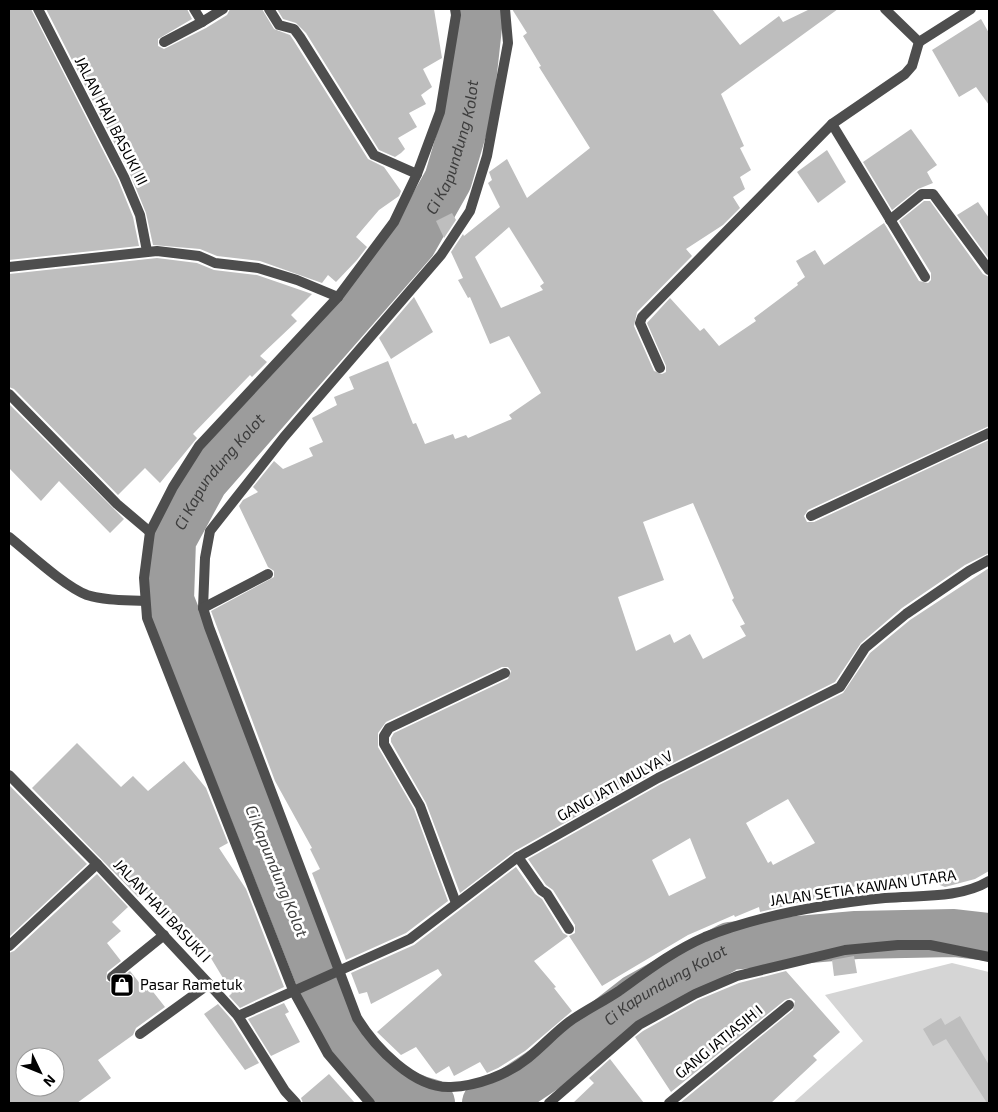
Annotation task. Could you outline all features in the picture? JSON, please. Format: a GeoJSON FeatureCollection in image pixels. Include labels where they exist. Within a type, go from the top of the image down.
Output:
{"type":"FeatureCollection","features":[{"type":"Feature","properties":{"kind":"street","name":"JALAN HAJI BASUKI III"},"geometry":{"type":"LineString","coordinates":[[38,9],[124,177],[140,215],[147,251]]}},
{"type":"Feature","properties":{"kind":"street"},"geometry":{"type":"LineString","coordinates":[[194,9],[202,22]]}},
{"type":"Feature","properties":{"kind":"street"},"geometry":{"type":"LineString","coordinates":[[164,42],[223,9]]}},
{"type":"Feature","properties":{"kind":"street"},"geometry":{"type":"LineString","coordinates":[[269,9],[279,25],[294,29],[300,37],[374,155],[417,174]]}},
{"type":"Feature","properties":{"kind":"street"},"geometry":{"type":"LineString","coordinates":[[370,1103],[328,1054],[297,989],[147,618],[144,578],[150,532],[173,488],[199,446],[338,297],[394,222],[417,174],[440,112],[456,15],[455,9]]}},
{"type":"Feature","properties":{"kind":"street"},"geometry":{"type":"LineString","coordinates":[[268,574],[203,608],[205,558],[210,531],[284,437],[442,255],[470,210],[487,156],[508,44],[504,9]]}},
{"type":"Feature","properties":{"kind":"street"},"geometry":{"type":"LineString","coordinates":[[885,9],[919,42]]}},
{"type":"Feature","properties":{"kind":"street"},"geometry":{"type":"LineString","coordinates":[[660,368],[640,323],[642,317],[832,124],[905,74],[912,66],[919,42],[972,9]]}},
{"type":"Feature","properties":{"kind":"street"},"geometry":{"type":"LineString","coordinates":[[832,124],[925,277]]}},
{"type":"Feature","properties":{"kind":"street"},"geometry":{"type":"LineString","coordinates":[[890,220],[922,194],[933,194],[989,270]]}},
{"type":"Feature","properties":{"kind":"street"},"geometry":{"type":"LineString","coordinates":[[9,268],[147,251],[199,256],[215,263],[258,268],[297,280],[338,297]]}},
{"type":"Feature","properties":{"kind":"street"},"geometry":{"type":"LineString","coordinates":[[9,394],[117,504],[150,532]]}},
{"type":"Feature","properties":{"kind":"street"},"geometry":{"type":"LineString","coordinates":[[811,516],[989,433]]}},
{"type":"Feature","properties":{"kind":"street"},"geometry":{"type":"LineString","coordinates":[[9,537],[72,586],[86,594],[106,599],[146,600]]}},
{"type":"Feature","properties":{"kind":"street","name":"GANG JATI MULYA V"},"geometry":{"type":"LineString","coordinates":[[238,1016],[332,972],[410,939],[518,857],[658,778],[840,687],[866,648],[906,614],[969,570],[989,560]]}},
{"type":"Feature","properties":{"kind":"street","name":"JALAN SETIA KAWAN UTARA"},"geometry":{"type":"LineString","coordinates":[[203,608],[332,972],[362,1025],[399,1067],[435,1085],[450,1088],[477,1084],[526,1060],[572,1020],[670,954],[705,937],[773,915],[885,898],[954,893],[989,881]]}},
{"type":"Feature","properties":{"kind":"street"},"geometry":{"type":"LineString","coordinates":[[456,903],[420,806],[384,744],[384,736],[389,728],[505,673]]}},
{"type":"Feature","properties":{"kind":"street","name":"JALAN HAJI BASUKI I"},"geometry":{"type":"LineString","coordinates":[[9,775],[98,864],[210,984],[238,1016],[285,1091],[296,1103]]}},
{"type":"Feature","properties":{"kind":"street"},"geometry":{"type":"LineString","coordinates":[[518,857],[541,890],[547,894],[569,929]]}},
{"type":"Feature","properties":{"kind":"street"},"geometry":{"type":"LineString","coordinates":[[9,946],[98,864]]}},
{"type":"Feature","properties":{"kind":"street"},"geometry":{"type":"LineString","coordinates":[[112,976],[164,935]]}},
{"type":"Feature","properties":{"kind":"street"},"geometry":{"type":"LineString","coordinates":[[549,1103],[639,1025],[695,994],[730,978],[844,950],[898,945],[930,944],[989,958]]}},
{"type":"Feature","properties":{"kind":"street"},"geometry":{"type":"LineString","coordinates":[[140,1034],[210,984]]}},
{"type":"Feature","properties":{"kind":"street","name":"GANG JATIASIH I"},"geometry":{"type":"LineString","coordinates":[[669,1103],[789,1006]]}},
{"type":"Feature","properties":{"kind":"shaded area"},"geometry":{"type":"Polygon","coordinates":[[[952,963],[989,972],[989,1103],[793,1103],[863,1041],[825,995],[952,963]]]}},
{"type":"Feature","properties":{"kind":"building"},"geometry":{"type":"Polygon","coordinates":[[[9,9],[31,9],[118,180],[133,217],[139,246],[9,260],[9,9]]]}},
{"type":"Feature","properties":{"kind":"building"},"geometry":{"type":"Polygon","coordinates":[[[46,9],[187,9],[192,19],[158,39],[158,46],[164,49],[206,28],[227,15],[230,9],[262,9],[274,29],[290,35],[368,159],[384,167],[401,191],[399,196],[379,210],[356,237],[367,247],[357,260],[336,282],[328,275],[322,283],[260,261],[217,256],[200,249],[153,245],[146,213],[130,174],[46,9]]]}},
{"type":"Feature","properties":{"kind":"building"},"geometry":{"type":"Polygon","coordinates":[[[277,9],[434,9],[442,58],[423,69],[432,87],[421,95],[426,104],[409,113],[417,127],[398,138],[405,149],[401,153],[395,157],[379,150],[306,33],[296,23],[283,19],[277,9]]]}},
{"type":"Feature","properties":{"kind":"building"},"geometry":{"type":"Polygon","coordinates":[[[512,9],[712,9],[740,45],[779,16],[783,22],[810,9],[838,9],[721,94],[744,146],[740,148],[751,170],[740,177],[745,189],[733,197],[740,208],[723,225],[686,249],[692,256],[637,312],[634,326],[654,371],[662,374],[666,372],[666,366],[647,323],[670,298],[700,331],[704,328],[719,346],[756,321],[754,318],[798,285],[797,283],[805,277],[796,261],[815,250],[824,265],[884,223],[919,281],[928,283],[931,280],[931,273],[899,221],[924,201],[930,201],[983,274],[989,277],[989,426],[808,510],[804,516],[807,522],[814,522],[989,440],[989,553],[965,565],[902,608],[861,643],[835,682],[655,772],[515,851],[460,893],[426,803],[391,742],[391,738],[394,733],[508,679],[511,671],[508,667],[502,667],[386,722],[378,733],[378,747],[414,809],[448,901],[406,933],[346,960],[312,873],[320,869],[310,849],[312,848],[275,781],[211,611],[274,577],[274,571],[268,567],[239,506],[243,500],[258,492],[253,487],[274,461],[283,469],[313,456],[309,448],[323,442],[312,418],[337,405],[334,397],[354,389],[349,377],[388,361],[413,424],[416,423],[425,444],[453,434],[455,439],[466,435],[468,438],[512,419],[509,415],[541,393],[509,336],[490,344],[470,297],[468,298],[458,280],[463,278],[451,252],[463,234],[464,236],[500,207],[488,183],[492,180],[489,172],[507,159],[527,198],[590,148],[539,67],[541,66],[523,36],[527,33],[512,9]],[[509,227],[475,257],[501,308],[543,290],[540,286],[544,283],[509,227]],[[693,503],[643,522],[664,580],[618,597],[636,651],[670,634],[674,643],[690,634],[703,659],[746,636],[740,626],[745,624],[732,600],[734,598],[693,503]]]}},
{"type":"Feature","properties":{"kind":"building"},"geometry":{"type":"Polygon","coordinates":[[[981,19],[989,33],[989,105],[976,87],[959,97],[932,50],[981,19]]]}},
{"type":"Feature","properties":{"kind":"building"},"geometry":{"type":"Polygon","coordinates":[[[911,129],[937,165],[927,172],[933,183],[918,189],[892,210],[863,162],[911,129]]]}},
{"type":"Feature","properties":{"kind":"building"},"geometry":{"type":"Polygon","coordinates":[[[827,150],[846,182],[818,203],[797,172],[827,150]]]}},
{"type":"Feature","properties":{"kind":"building"},"geometry":{"type":"Polygon","coordinates":[[[978,202],[989,218],[989,259],[957,215],[978,202]]]}},
{"type":"Feature","properties":{"kind":"building"},"geometry":{"type":"Polygon","coordinates":[[[452,213],[456,220],[444,238],[436,221],[452,213]]]}},
{"type":"Feature","properties":{"kind":"building"},"geometry":{"type":"Polygon","coordinates":[[[157,258],[197,263],[214,270],[257,275],[312,294],[291,315],[297,321],[260,356],[267,362],[252,377],[250,375],[193,434],[197,438],[160,483],[145,468],[118,495],[14,389],[9,387],[9,274],[157,258]]]}},
{"type":"Feature","properties":{"kind":"building"},"geometry":{"type":"Polygon","coordinates":[[[414,297],[433,332],[391,359],[379,338],[414,297]]]}},
{"type":"Feature","properties":{"kind":"building"},"geometry":{"type":"Polygon","coordinates":[[[9,404],[124,519],[110,533],[59,481],[41,501],[9,468],[9,404]]]}},
{"type":"Feature","properties":{"kind":"building"},"geometry":{"type":"Polygon","coordinates":[[[989,568],[989,871],[975,879],[945,887],[920,877],[861,890],[859,885],[819,898],[760,912],[759,907],[735,917],[734,915],[688,935],[602,986],[569,936],[575,933],[575,925],[553,890],[546,885],[528,859],[661,784],[843,693],[870,653],[910,620],[989,568]],[[788,799],[746,823],[768,863],[771,861],[773,865],[815,843],[788,799]],[[690,838],[652,860],[669,896],[706,878],[690,838]]]}},
{"type":"Feature","properties":{"kind":"building"},"geometry":{"type":"Polygon","coordinates":[[[77,743],[121,787],[133,776],[148,791],[184,761],[206,788],[228,843],[219,848],[246,889],[284,987],[240,1008],[229,996],[232,993],[200,940],[196,942],[191,934],[184,938],[175,922],[145,891],[138,897],[32,788],[77,743]]]}},
{"type":"Feature","properties":{"kind":"building"},"geometry":{"type":"Polygon","coordinates":[[[9,785],[87,864],[9,937],[9,785]]]}},
{"type":"Feature","properties":{"kind":"building"},"geometry":{"type":"Polygon","coordinates":[[[516,867],[535,894],[542,899],[563,933],[568,936],[534,961],[556,987],[554,988],[572,1011],[525,1051],[498,1068],[487,1073],[480,1062],[454,1076],[449,1066],[436,1074],[416,1047],[401,1055],[377,1032],[442,975],[438,969],[371,1004],[367,992],[359,994],[351,973],[414,945],[516,867]]]}},
{"type":"Feature","properties":{"kind":"building"},"geometry":{"type":"Polygon","coordinates":[[[97,874],[128,907],[112,922],[121,931],[107,943],[121,961],[107,972],[106,981],[114,984],[130,971],[146,991],[150,988],[165,1007],[136,1028],[133,1035],[98,1060],[111,1078],[77,1103],[9,1103],[9,953],[14,951],[97,874]]]}},
{"type":"Feature","properties":{"kind":"building"},"geometry":{"type":"Polygon","coordinates":[[[854,956],[857,973],[834,976],[832,960],[854,956]]]}},
{"type":"Feature","properties":{"kind":"building"},"geometry":{"type":"Polygon","coordinates":[[[786,971],[840,1032],[813,1056],[817,1060],[771,1103],[680,1103],[793,1010],[795,1001],[791,998],[785,1000],[671,1092],[635,1037],[698,1000],[739,983],[786,971]]]}},
{"type":"Feature","properties":{"kind":"building"},"geometry":{"type":"Polygon","coordinates":[[[284,1003],[289,1012],[285,1014],[300,1042],[271,1056],[248,1019],[284,1003]]]}},
{"type":"Feature","properties":{"kind":"building"},"geometry":{"type":"Polygon","coordinates":[[[218,1004],[232,1020],[259,1063],[245,1070],[204,1014],[218,1004]]]}},
{"type":"Feature","properties":{"kind":"building"},"geometry":{"type":"Polygon","coordinates":[[[960,1016],[989,1065],[989,1103],[987,1103],[946,1039],[933,1046],[923,1029],[941,1018],[945,1025],[960,1016]]]}},
{"type":"Feature","properties":{"kind":"building"},"geometry":{"type":"Polygon","coordinates":[[[610,1059],[644,1103],[573,1103],[594,1083],[589,1078],[610,1059]]]}},
{"type":"Feature","properties":{"kind":"building"},"geometry":{"type":"Polygon","coordinates":[[[329,1074],[355,1103],[303,1103],[301,1098],[329,1074]]]}},
{"type":"Feature","properties":{"kind":"waterway","name":"Ci Kapundung Kolot"},"geometry":{"type":"LineString","coordinates":[[431,1103],[403,1093],[381,1078],[343,1038],[170,600],[172,540],[204,481],[413,242],[448,180],[469,109],[480,9]]}},
{"type":"Feature","properties":{"kind":"waterway","name":"Ci Kapundung Kolot"},"geometry":{"type":"LineString","coordinates":[[486,1103],[498,1100],[552,1064],[636,998],[730,946],[856,935],[954,933],[989,937]]}},
{"type":"Feature","properties":{"kind":"place","name":"Pasar Rametuk"},"geometry":{"type":"Point","coordinates":[122,985]}}]}
